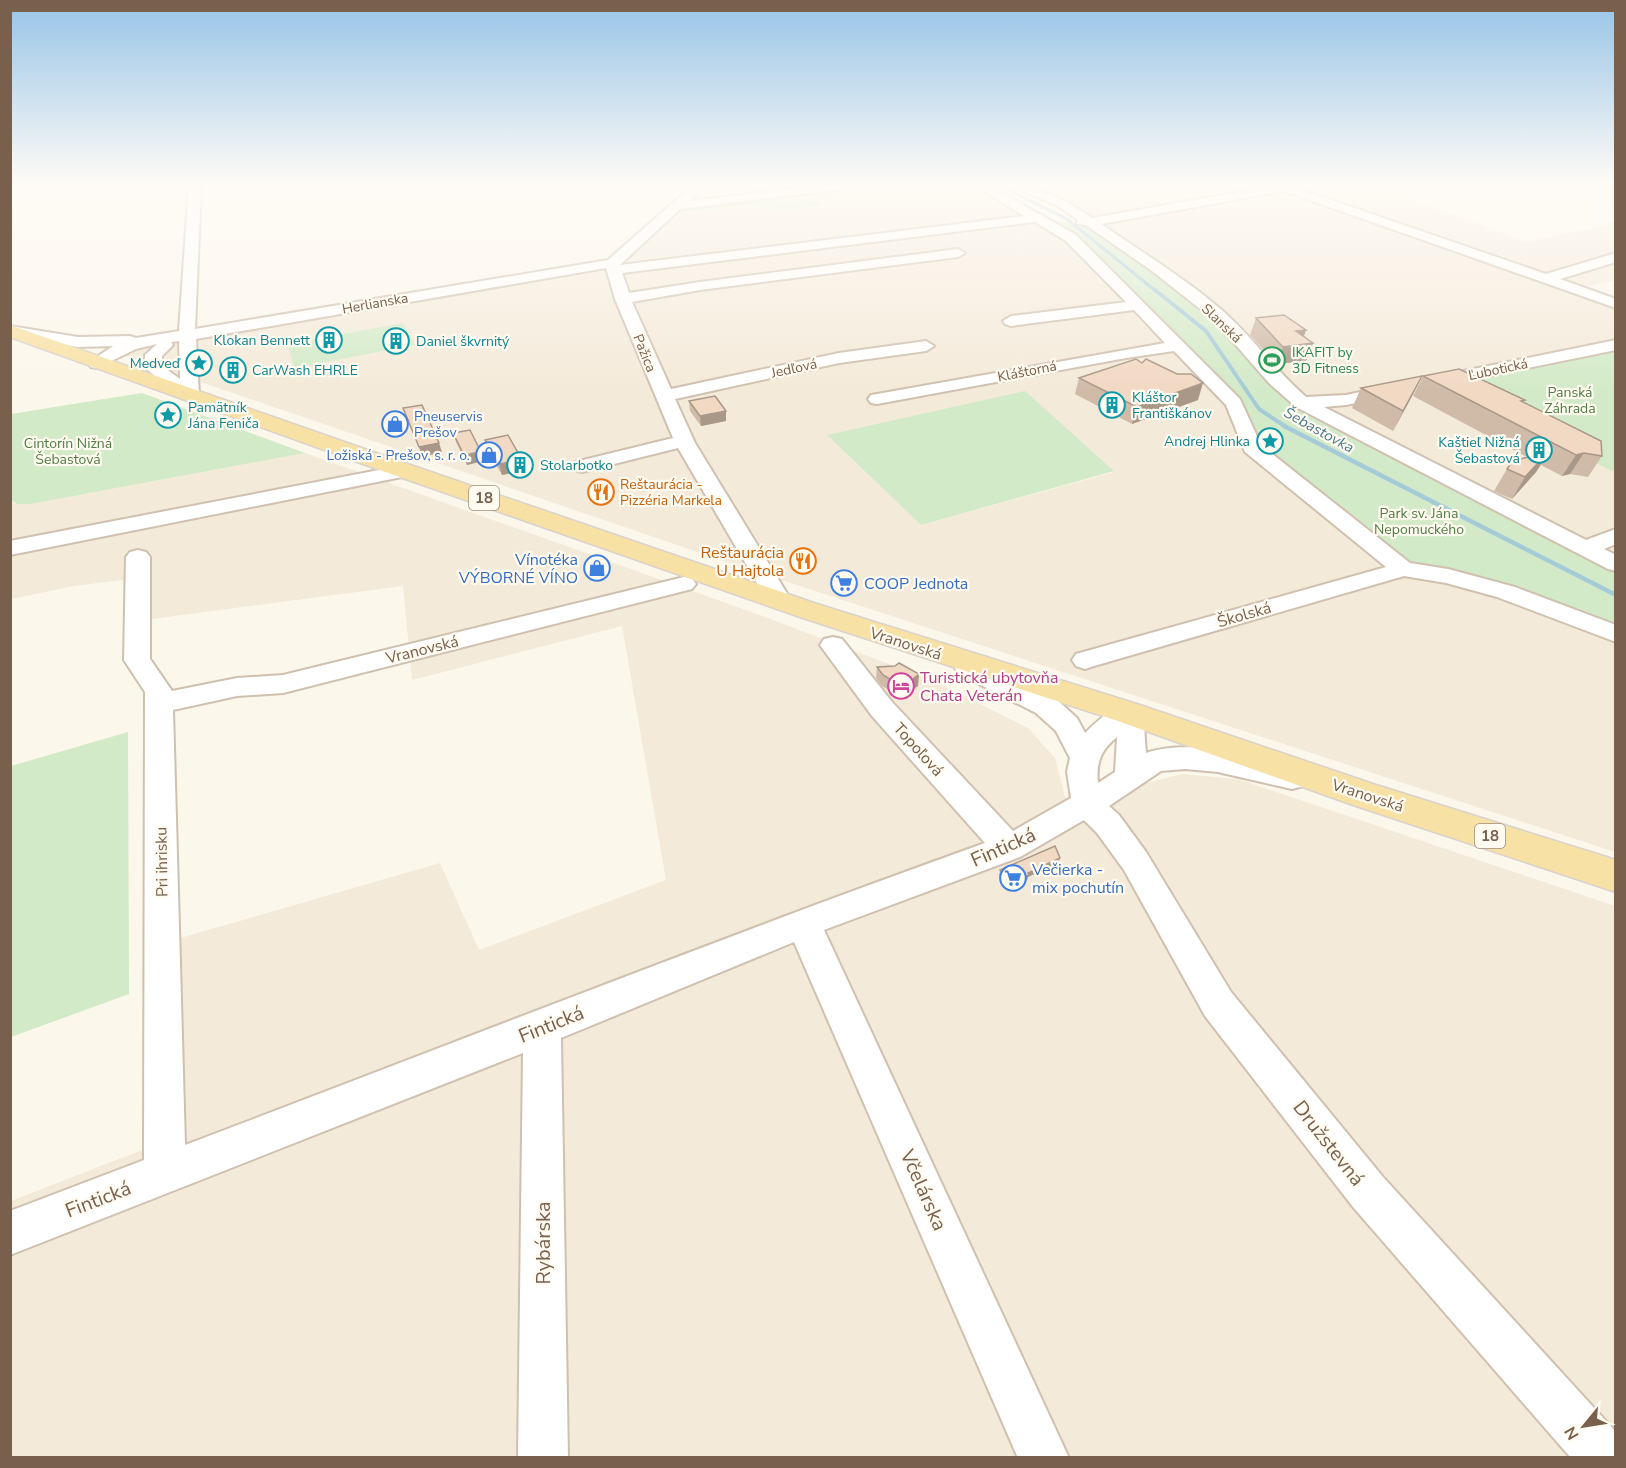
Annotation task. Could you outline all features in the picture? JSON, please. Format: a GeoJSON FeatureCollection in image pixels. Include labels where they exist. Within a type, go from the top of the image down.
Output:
{"type":"FeatureCollection","features":[{"type":"Feature","properties":{"kind":"main road","name":"Vranovská"},"geometry":{"type":"LineString","coordinates":[[13,331],[405,471],[779,600],[924,649],[1129,713],[1365,795],[1616,876]]}},
{"type":"Feature","properties":{"kind":"street"},"geometry":{"type":"LineString","coordinates":[[189,395],[192,254]]}},
{"type":"Feature","properties":{"kind":"street"},"geometry":{"type":"LineString","coordinates":[[614,267],[627,254]]}},
{"type":"Feature","properties":{"kind":"street","name":"Herlianska"},"geometry":{"type":"LineString","coordinates":[[98,363],[165,345],[614,267],[737,254]]}},
{"type":"Feature","properties":{"kind":"street"},"geometry":{"type":"LineString","coordinates":[[623,299],[711,284],[954,254]]}},
{"type":"Feature","properties":{"kind":"street"},"geometry":{"type":"LineString","coordinates":[[1086,254],[1234,403],[1252,448],[1403,569],[1448,576],[1506,592],[1616,634]]}},
{"type":"Feature","properties":{"kind":"street","name":"Slanská"},"geometry":{"type":"LineString","coordinates":[[1134,254],[1220,316],[1275,379],[1302,403],[1616,564]]}},
{"type":"Feature","properties":{"kind":"street"},"geometry":{"type":"LineString","coordinates":[[1473,254],[1616,304]]}},
{"type":"Feature","properties":{"kind":"street"},"geometry":{"type":"LineString","coordinates":[[1546,279],[1616,257]]}},
{"type":"Feature","properties":{"kind":"street","name":"Pažica"},"geometry":{"type":"LineString","coordinates":[[614,267],[623,299],[684,441],[779,600]]}},
{"type":"Feature","properties":{"kind":"street"},"geometry":{"type":"LineString","coordinates":[[1011,321],[1137,305]]}},
{"type":"Feature","properties":{"kind":"street","name":"Herlianska"},"geometry":{"type":"LineString","coordinates":[[13,331],[87,343],[189,341]]}},
{"type":"Feature","properties":{"kind":"street","name":"Herlianska"},"geometry":{"type":"LineString","coordinates":[[98,363],[116,350],[141,341]]}},
{"type":"Feature","properties":{"kind":"street"},"geometry":{"type":"LineString","coordinates":[[165,345],[153,355],[154,368],[189,395]]}},
{"type":"Feature","properties":{"kind":"street","name":"Ľubotická"},"geometry":{"type":"LineString","coordinates":[[1302,403],[1346,400],[1616,345]]}},
{"type":"Feature","properties":{"kind":"street","name":"Jedľová"},"geometry":{"type":"LineString","coordinates":[[662,394],[839,358],[926,346]]}},
{"type":"Feature","properties":{"kind":"street","name":"Kláštorná"},"geometry":{"type":"LineString","coordinates":[[877,399],[902,390],[1177,346]]}},
{"type":"Feature","properties":{"kind":"street","name":"Jedľová"},"geometry":{"type":"LineString","coordinates":[[662,394],[838,354]]}},
{"type":"Feature","properties":{"kind":"street"},"geometry":{"type":"LineString","coordinates":[[582,466],[684,441]]}},
{"type":"Feature","properties":{"kind":"street"},"geometry":{"type":"LineString","coordinates":[[10,548],[405,471]]}},
{"type":"Feature","properties":{"kind":"street"},"geometry":{"type":"LineString","coordinates":[[1586,548],[1616,536]]}},
{"type":"Feature","properties":{"kind":"street","name":"Pri ihrisku"},"geometry":{"type":"LineString","coordinates":[[138,557],[137,660],[159,691],[165,1173]]}},
{"type":"Feature","properties":{"kind":"street","name":"Školská"},"geometry":{"type":"LineString","coordinates":[[1085,660],[1403,569]]}},
{"type":"Feature","properties":{"kind":"street","name":"Vranovská"},"geometry":{"type":"LineString","coordinates":[[159,703],[237,687],[283,684],[684,584]]}},
{"type":"Feature","properties":{"kind":"street","name":"Topoľová"},"geometry":{"type":"LineString","coordinates":[[833,645],[882,709],[1009,848]]}},
{"type":"Feature","properties":{"kind":"street"},"geometry":{"type":"LineString","coordinates":[[924,649],[1000,682],[1046,706],[1067,725],[1084,757]]}},
{"type":"Feature","properties":{"kind":"street"},"geometry":{"type":"LineString","coordinates":[[1087,804],[1080,781],[1084,757],[1091,743],[1101,733],[1129,713]]}},
{"type":"Feature","properties":{"kind":"street"},"geometry":{"type":"LineString","coordinates":[[1129,713],[1132,746],[1130,775]]}},
{"type":"Feature","properties":{"kind":"street","name":"Fintická"},"geometry":{"type":"LineString","coordinates":[[10,1233],[542,1028],[802,923],[1009,848],[1118,786],[1145,765],[1159,760],[1185,758],[1218,761],[1365,795]]}},
{"type":"Feature","properties":{"kind":"street","name":"Družstevná"},"geometry":{"type":"LineString","coordinates":[[1087,804],[1108,824],[1135,861],[1218,1004],[1246,1040],[1368,1192],[1605,1458]]}},
{"type":"Feature","properties":{"kind":"street","name":"Včelárska"},"geometry":{"type":"LineString","coordinates":[[802,923],[1044,1458]]}},
{"type":"Feature","properties":{"kind":"street","name":"Rybárska"},"geometry":{"type":"LineString","coordinates":[[542,1028],[543,1458]]}},
{"type":"Feature","properties":{"kind":"shaded area"},"geometry":{"type":"Polygon","coordinates":[[[620,254],[1087,254],[1459,581],[1615,636],[1615,852],[744,568],[84,342],[138,341],[602,263],[620,254]],[[828,436],[921,525],[1114,472],[828,436]]]}},
{"type":"Feature","properties":{"kind":"shaded area"},"geometry":{"type":"Polygon","coordinates":[[[1122,254],[1615,254],[1615,280],[1576,289],[1615,304],[1612,471],[1615,470],[1615,566],[1297,401],[1227,334],[1122,254]]]}},
{"type":"Feature","properties":{"kind":"shaded area"},"geometry":{"type":"Polygon","coordinates":[[[305,453],[768,618],[936,682],[1028,728],[1055,758],[1065,797],[1076,803],[1182,774],[1238,779],[1615,906],[1615,1457],[11,1457],[11,1201],[160,1143],[156,945],[440,863],[479,950],[666,880],[622,626],[412,680],[403,586],[137,621],[122,580],[74,586],[11,599],[10,501],[17,504],[31,504],[305,453]]]}},
{"type":"Feature","properties":{"kind":"green space","name":"Park sv. Jána Nepomuckého"},"geometry":{"type":"Polygon","coordinates":[[[1086,254],[1132,254],[1173,282],[1297,401],[1615,566],[1615,636],[1518,597],[1396,568],[1268,463],[1242,422],[1086,254]]]}},
{"type":"Feature","properties":{"kind":"green space"},"geometry":{"type":"Polygon","coordinates":[[[403,323],[415,345],[294,368],[288,344],[403,323]]]}},
{"type":"Feature","properties":{"kind":"green space","name":"Panská Záhrada"},"geometry":{"type":"Polygon","coordinates":[[[1615,345],[1615,470],[1612,471],[1431,382],[1615,345]]]}},
{"type":"Feature","properties":{"kind":"green space"},"geometry":{"type":"Polygon","coordinates":[[[1025,391],[1114,471],[921,525],[827,435],[1025,391]]]}},
{"type":"Feature","properties":{"kind":"green space","name":"Cintorín Nižná Šebastová"},"geometry":{"type":"Polygon","coordinates":[[[142,393],[305,453],[31,504],[17,504],[11,500],[11,414],[142,393]]]}},
{"type":"Feature","properties":{"kind":"green space"},"geometry":{"type":"Polygon","coordinates":[[[128,732],[129,994],[11,1037],[11,766],[128,732]]]}},
{"type":"Feature","properties":{"kind":"building"},"geometry":{"type":"Polygon","coordinates":[[[1284,315],[1306,330],[1296,331],[1313,343],[1283,347],[1256,318],[1284,315]]]}},
{"type":"Feature","properties":{"kind":"building"},"geometry":{"type":"Polygon","coordinates":[[[1136,359],[1142,363],[1146,359],[1177,374],[1191,374],[1203,383],[1137,407],[1079,378],[1136,359]]]}},
{"type":"Feature","properties":{"kind":"building"},"geometry":{"type":"Polygon","coordinates":[[[1459,369],[1525,400],[1521,401],[1601,441],[1602,456],[1584,453],[1576,455],[1423,376],[1459,369]]]}},
{"type":"Feature","properties":{"kind":"building"},"geometry":{"type":"Polygon","coordinates":[[[1422,376],[1403,411],[1361,388],[1422,376]]]}},
{"type":"Feature","properties":{"kind":"building"},"geometry":{"type":"Polygon","coordinates":[[[715,396],[726,411],[700,416],[689,401],[715,396]]]}},
{"type":"Feature","properties":{"kind":"building"},"geometry":{"type":"Polygon","coordinates":[[[422,405],[439,443],[419,447],[403,408],[422,405]]]}},
{"type":"Feature","properties":{"kind":"building"},"geometry":{"type":"Polygon","coordinates":[[[470,430],[481,452],[464,455],[453,433],[470,430]]]}},
{"type":"Feature","properties":{"kind":"building"},"geometry":{"type":"Polygon","coordinates":[[[508,435],[522,460],[499,464],[485,440],[508,435]]]}},
{"type":"Feature","properties":{"kind":"building"},"geometry":{"type":"Polygon","coordinates":[[[1549,451],[1525,477],[1507,469],[1516,456],[1521,459],[1549,451]]]}},
{"type":"Feature","properties":{"kind":"building"},"geometry":{"type":"Polygon","coordinates":[[[899,663],[919,674],[903,687],[883,675],[877,667],[895,666],[899,663]]]}},
{"type":"Feature","properties":{"kind":"building"},"geometry":{"type":"Polygon","coordinates":[[[1055,846],[1060,858],[1011,883],[1000,870],[1055,846]]]}},
{"type":"Feature","properties":{"kind":"waterway","name":"Šebastovka"},"geometry":{"type":"LineString","coordinates":[[1110,254],[1157,292]]}},
{"type":"Feature","properties":{"kind":"waterway","name":"Šebastovka"},"geometry":{"type":"LineString","coordinates":[[1155,290],[1206,331],[1259,409],[1286,427]]}},
{"type":"Feature","properties":{"kind":"waterway","name":"Šebastovka"},"geometry":{"type":"LineString","coordinates":[[1284,426],[1616,595]]}},
{"type":"Feature","properties":{"kind":"place","name":"Klokan Bennett"},"geometry":{"type":"Point","coordinates":[329,340]}},
{"type":"Feature","properties":{"kind":"place","name":"Daniel škvrnitý"},"geometry":{"type":"Point","coordinates":[396,341]}},
{"type":"Feature","properties":{"kind":"place","name":"IKAFIT by 3D Fitness"},"geometry":{"type":"Point","coordinates":[1272,360]}},
{"type":"Feature","properties":{"kind":"place","name":"Medveď"},"geometry":{"type":"Point","coordinates":[199,363]}},
{"type":"Feature","properties":{"kind":"place","name":"CarWash EHRLE"},"geometry":{"type":"Point","coordinates":[233,370]}},
{"type":"Feature","properties":{"kind":"place","name":"Kláštor Františkánov"},"geometry":{"type":"Point","coordinates":[1112,405]}},
{"type":"Feature","properties":{"kind":"place","name":"Pamätník Jána Feniča"},"geometry":{"type":"Point","coordinates":[168,415]}},
{"type":"Feature","properties":{"kind":"place","name":"Pneuservis Prešov"},"geometry":{"type":"Point","coordinates":[395,424]}},
{"type":"Feature","properties":{"kind":"place","name":"Andrej Hlinka"},"geometry":{"type":"Point","coordinates":[1270,441]}},
{"type":"Feature","properties":{"kind":"place","name":"Kaštieľ Nižná Šebastová"},"geometry":{"type":"Point","coordinates":[1539,450]}},
{"type":"Feature","properties":{"kind":"place","name":"Ložiská - Prešov, s. r. o."},"geometry":{"type":"Point","coordinates":[489,455]}},
{"type":"Feature","properties":{"kind":"place","name":"Stolarbotko"},"geometry":{"type":"Point","coordinates":[520,465]}},
{"type":"Feature","properties":{"kind":"place","name":"Reštaurácia - Pizzéria Markela"},"geometry":{"type":"Point","coordinates":[601,492]}},
{"type":"Feature","properties":{"kind":"place","name":"Reštaurácia U Hajtola"},"geometry":{"type":"Point","coordinates":[803,561]}},
{"type":"Feature","properties":{"kind":"place","name":"Vínotéka VÝBORNÉ VÍNO"},"geometry":{"type":"Point","coordinates":[597,568]}},
{"type":"Feature","properties":{"kind":"place","name":"COOP Jednota"},"geometry":{"type":"Point","coordinates":[844,583]}},
{"type":"Feature","properties":{"kind":"place","name":"Turistická ubytovňa Chata Veterán"},"geometry":{"type":"Point","coordinates":[901,686]}},
{"type":"Feature","properties":{"kind":"place","name":"Večierka - mix pochutín"},"geometry":{"type":"Point","coordinates":[1013,878]}}]}
